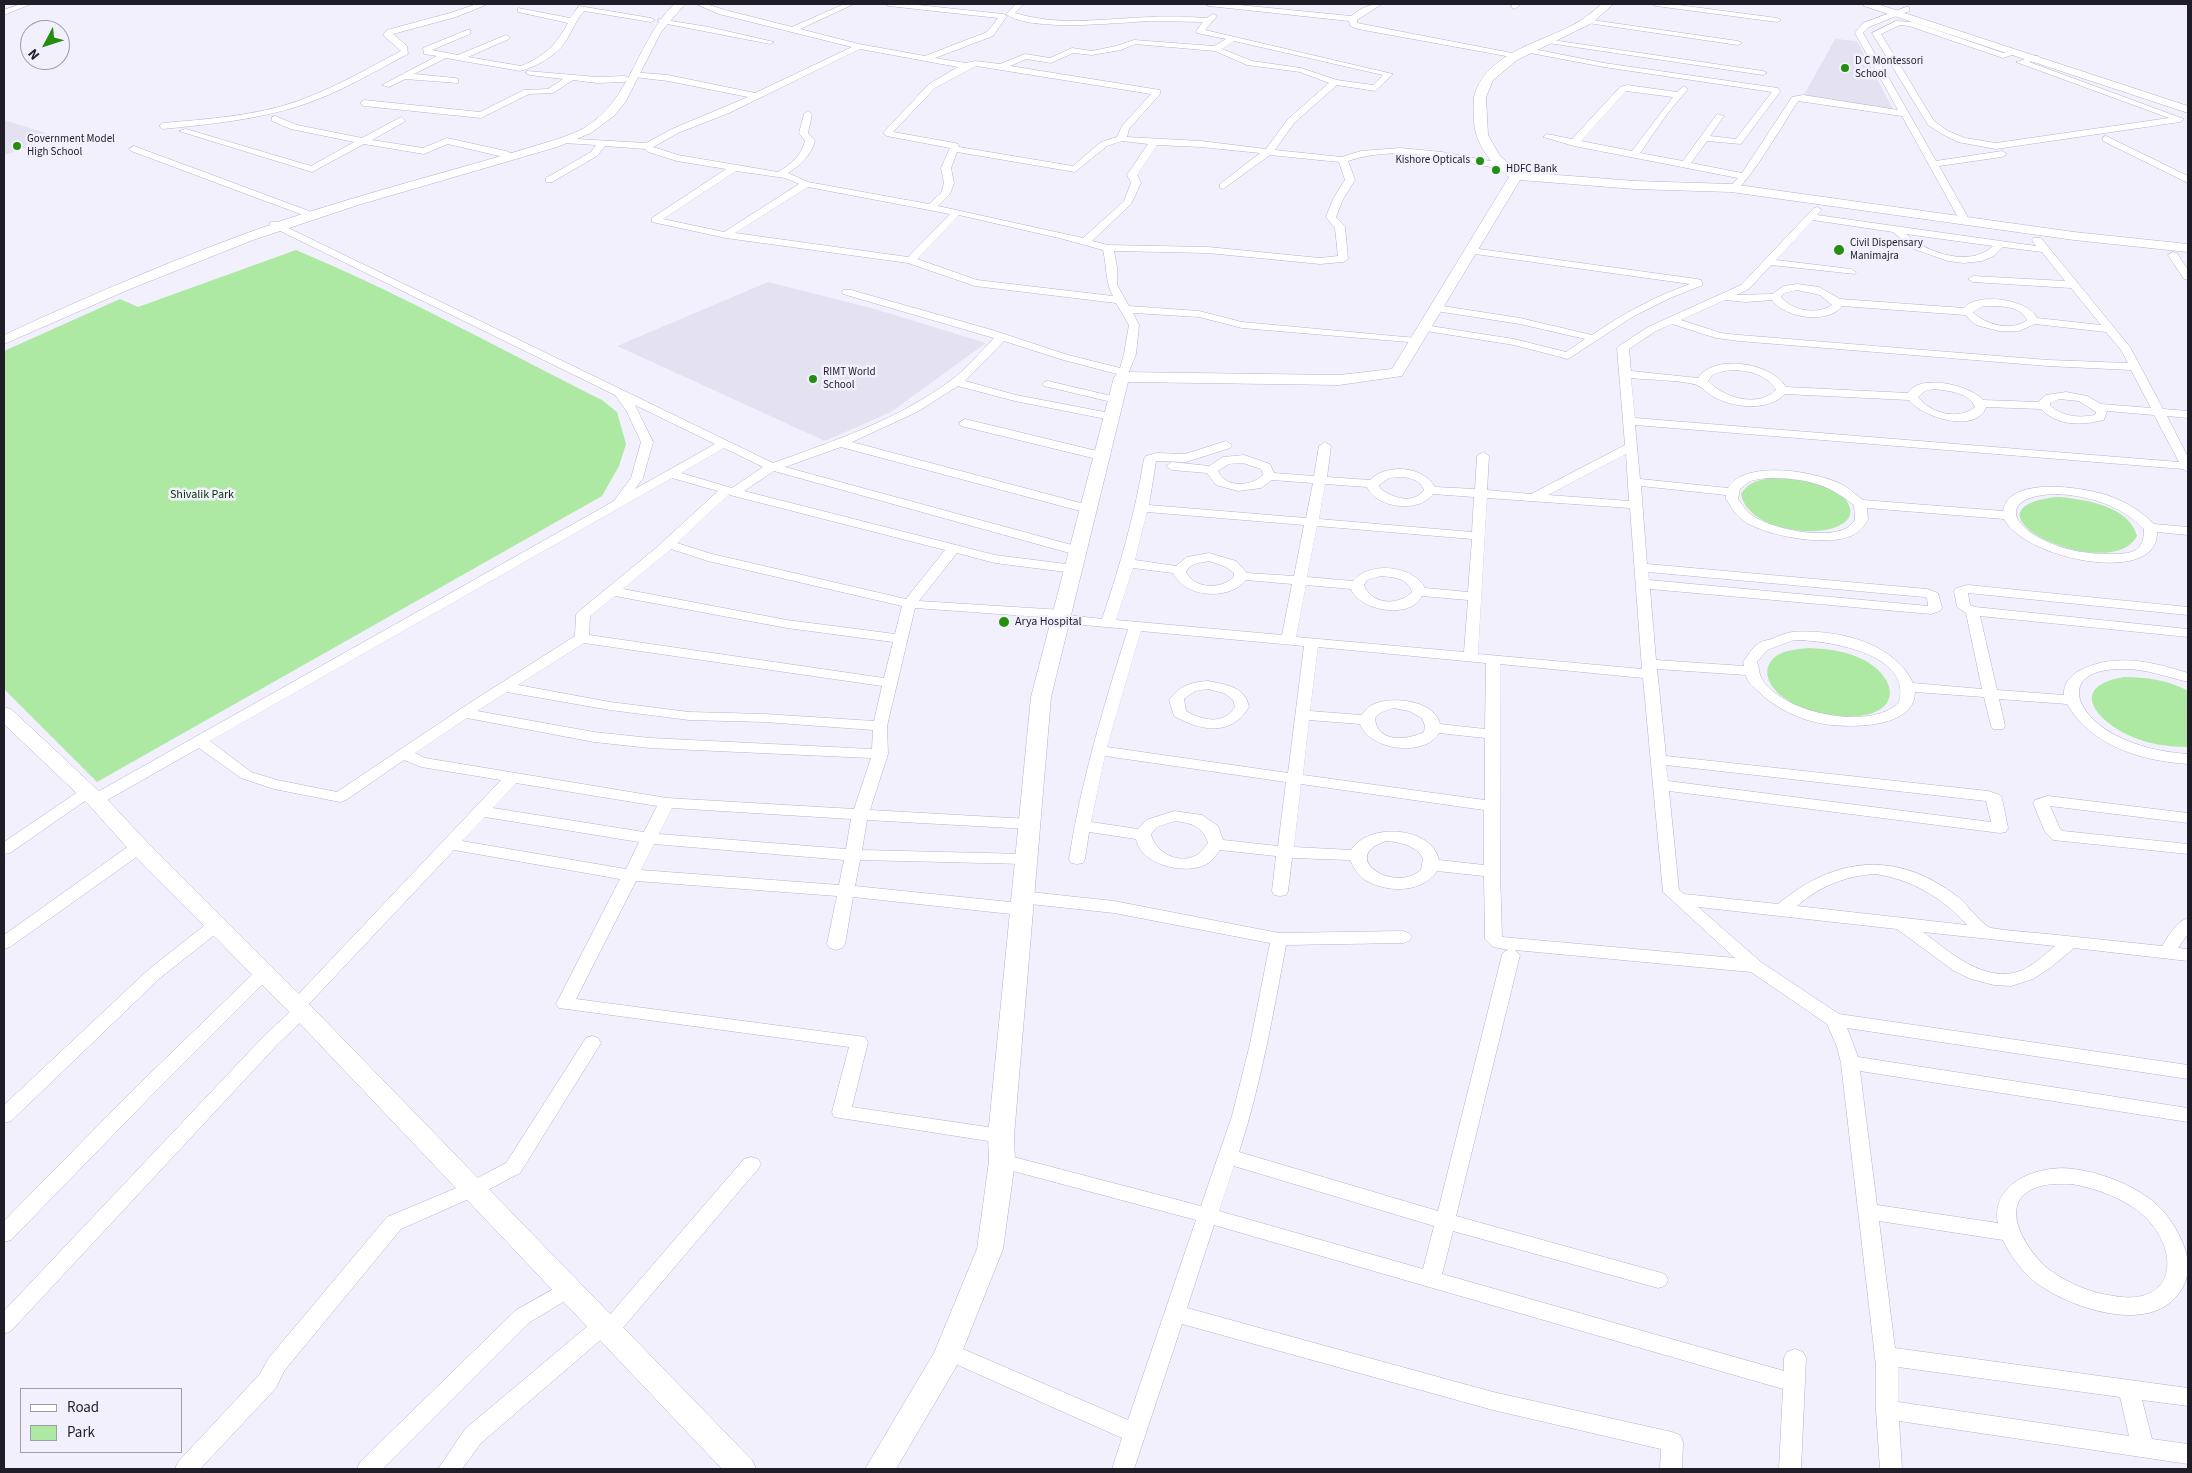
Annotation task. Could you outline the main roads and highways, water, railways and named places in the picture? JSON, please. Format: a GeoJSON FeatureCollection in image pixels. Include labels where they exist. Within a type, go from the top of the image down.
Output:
{"type":"FeatureCollection","features":[{"type":"Feature","properties":{"kind":"place","name":"D C Montessori School"},"geometry":{"type":"Point","coordinates":[1845,68]}},
{"type":"Feature","properties":{"kind":"place","name":"Government Model High School"},"geometry":{"type":"Point","coordinates":[17,146]}},
{"type":"Feature","properties":{"kind":"place","name":"Kishore Opticals"},"geometry":{"type":"Point","coordinates":[1480,161]}},
{"type":"Feature","properties":{"kind":"place","name":"HDFC Bank"},"geometry":{"type":"Point","coordinates":[1496,170]}},
{"type":"Feature","properties":{"kind":"place","name":"Civil Dispensary Manimajra"},"geometry":{"type":"Point","coordinates":[1839,250]}},
{"type":"Feature","properties":{"kind":"place","name":"RIMT World School"},"geometry":{"type":"Point","coordinates":[813,379]}},
{"type":"Feature","properties":{"kind":"place","name":"Arya Hospital"},"geometry":{"type":"Point","coordinates":[1004,622]}},
{"type":"Feature","properties":{"kind":"park label","name":"Shivalik Park"},"geometry":{"type":"Point","coordinates":[202,495]}}]}
